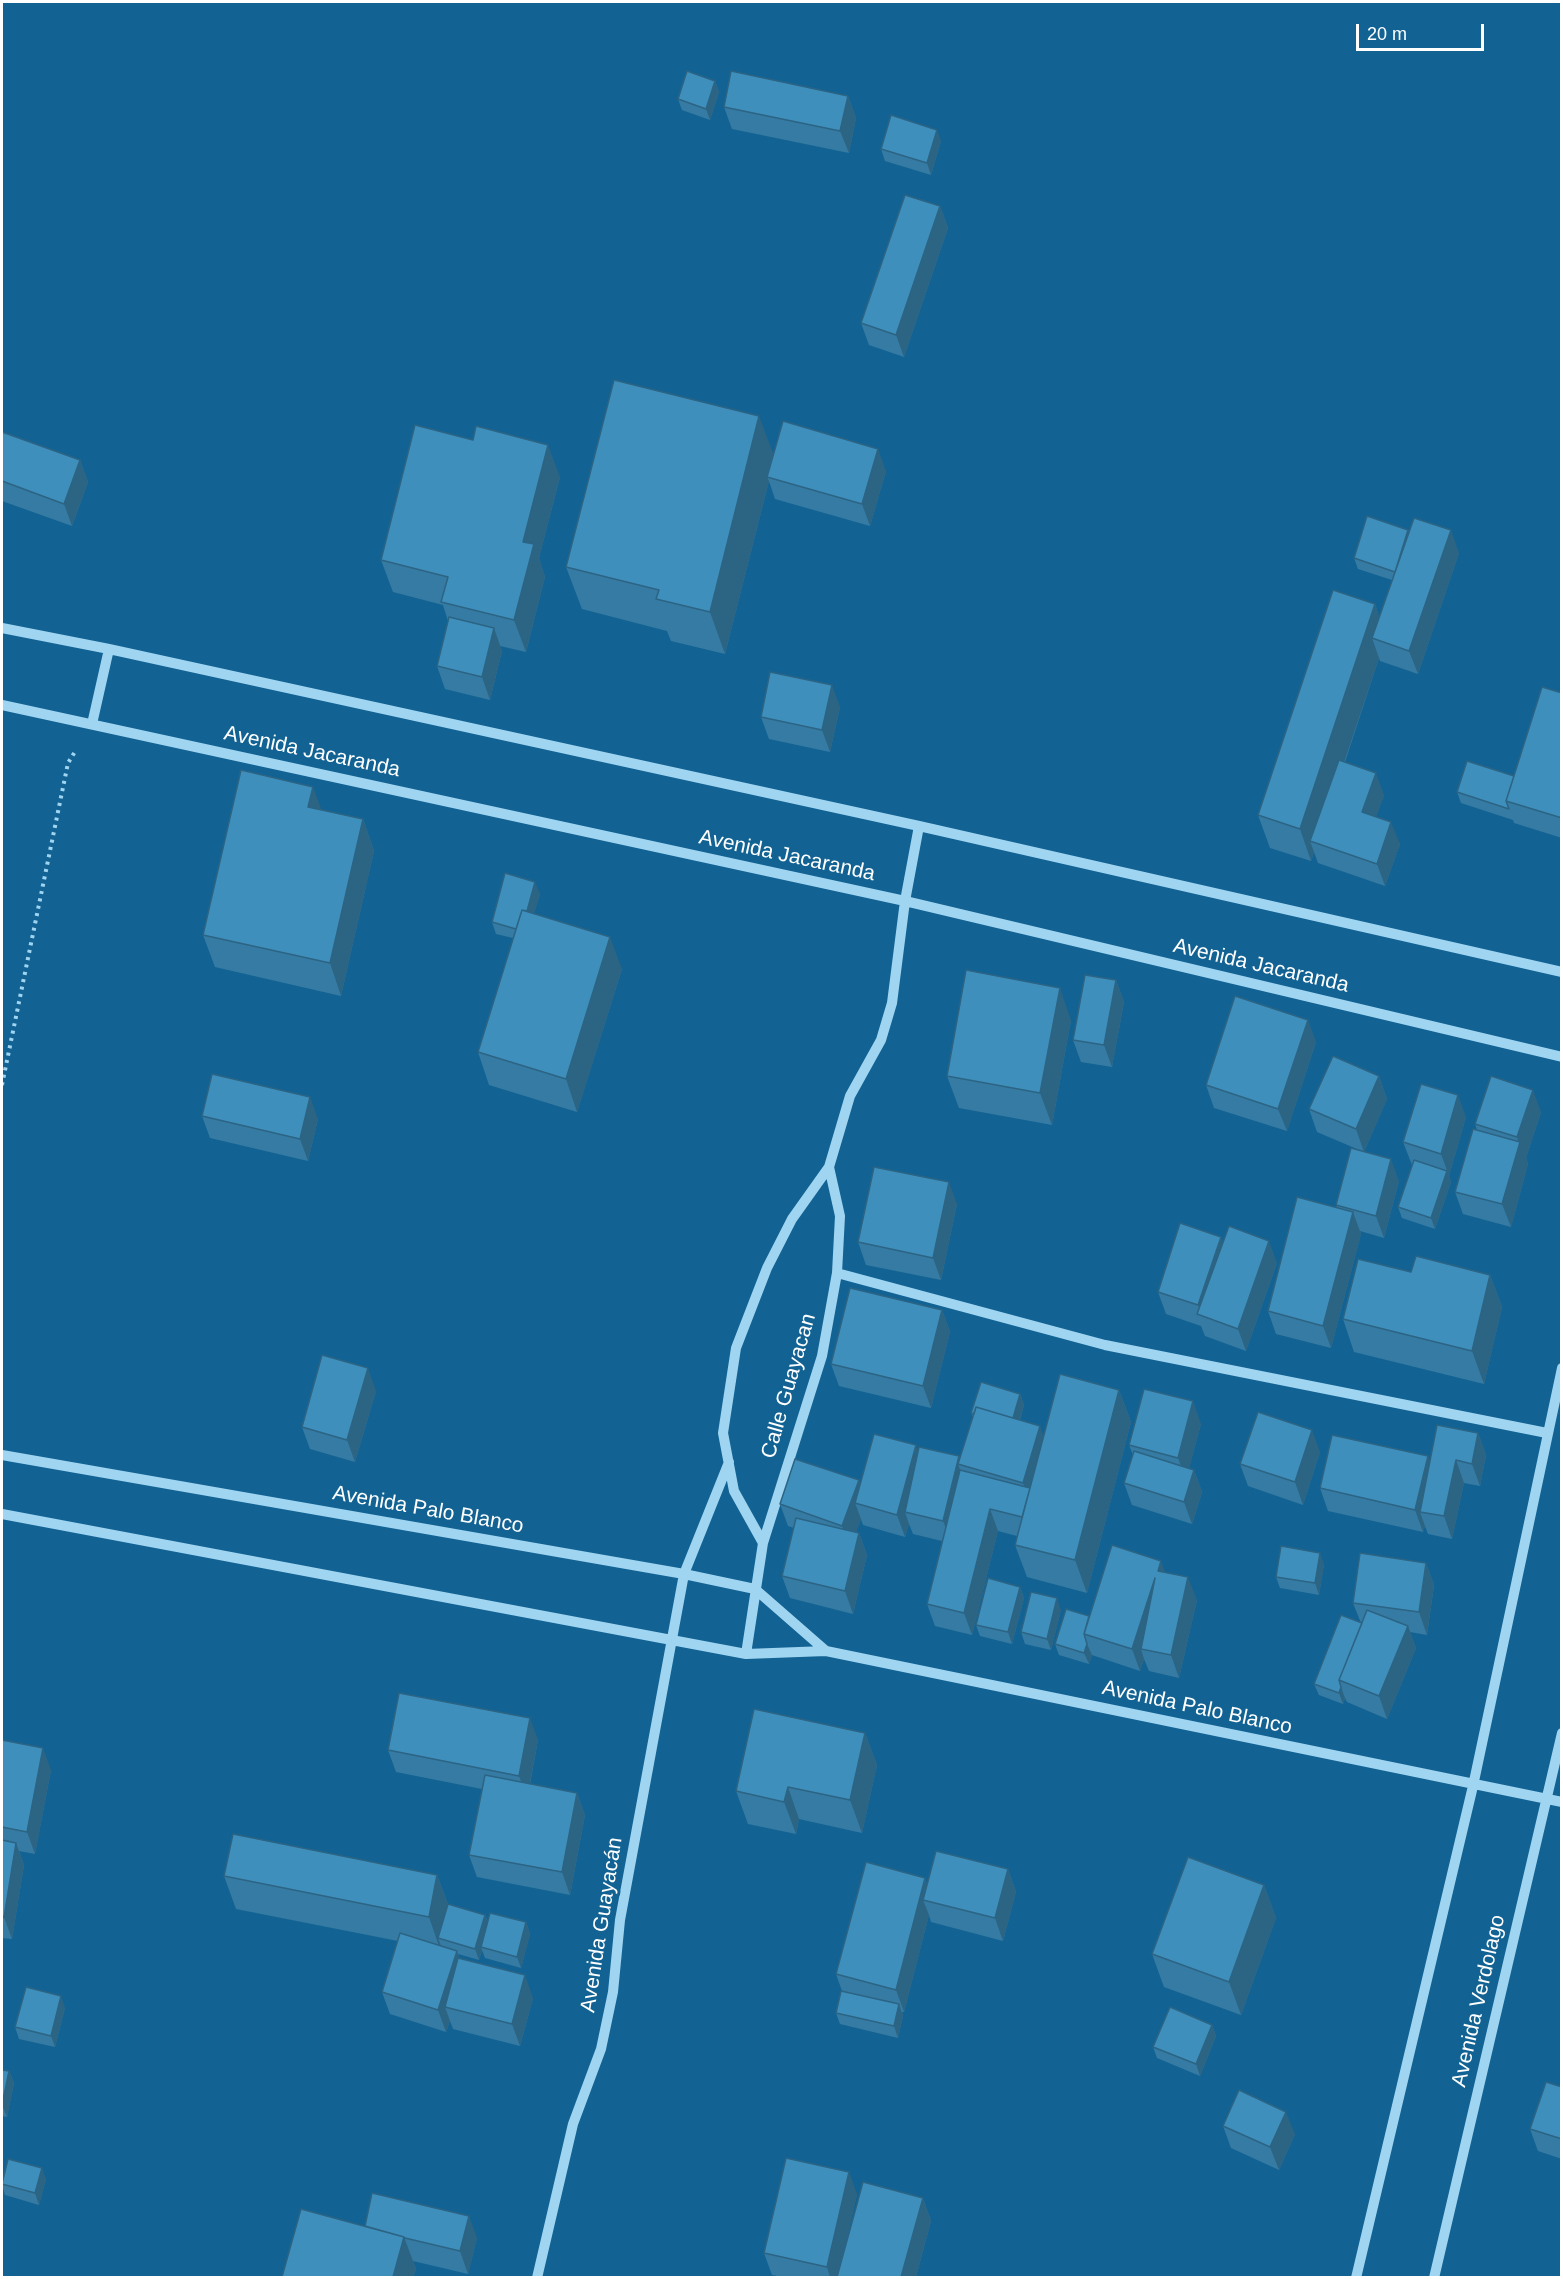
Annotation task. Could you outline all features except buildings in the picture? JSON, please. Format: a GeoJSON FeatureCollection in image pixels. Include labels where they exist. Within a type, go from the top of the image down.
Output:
{"type":"FeatureCollection","features":[{"type":"Feature","properties":{"kind":"street"},"geometry":{"type":"LineString","coordinates":[[2,628],[109,649],[919,826],[1562,972]]}},
{"type":"Feature","properties":{"kind":"street"},"geometry":{"type":"LineString","coordinates":[[92,724],[109,649]]}},
{"type":"Feature","properties":{"kind":"street","name":"Avenida Jacaranda"},"geometry":{"type":"LineString","coordinates":[[2,705],[904,902],[1562,1057]]}},
{"type":"Feature","properties":{"kind":"street","name":"Calle Guayacan"},"geometry":{"type":"LineString","coordinates":[[763,1543],[734,1491],[723,1433],[736,1348],[767,1268],[792,1220],[829,1167],[850,1096],[881,1040],[892,1003],[904,902],[919,826]]}},
{"type":"Feature","properties":{"kind":"street","name":"Calle Guayacan"},"geometry":{"type":"LineString","coordinates":[[746,1654],[763,1543],[822,1356],[837,1273],[840,1216],[829,1167]]}},
{"type":"Feature","properties":{"kind":"street"},"geometry":{"type":"LineString","coordinates":[[837,1273],[1105,1345],[1547,1433]]}},
{"type":"Feature","properties":{"kind":"street"},"geometry":{"type":"LineString","coordinates":[[1356,2277],[1473,1786],[1562,1368]]}},
{"type":"Feature","properties":{"kind":"street","name":"Avenida Palo Blanco"},"geometry":{"type":"LineString","coordinates":[[2,1455],[684,1574],[755,1589],[825,1651]]}},
{"type":"Feature","properties":{"kind":"street","name":"Avenida Guayacán"},"geometry":{"type":"LineString","coordinates":[[537,2277],[573,2124],[603,2038],[613,1992],[620,1920],[674,1639],[684,1574],[729,1462]]}},
{"type":"Feature","properties":{"kind":"street","name":"Avenida Palo Blanco"},"geometry":{"type":"LineString","coordinates":[[2,1514],[746,1654],[825,1651],[1473,1786],[1562,1802]]}},
{"type":"Feature","properties":{"kind":"street","name":"Avenida Verdolago"},"geometry":{"type":"LineString","coordinates":[[1434,2277],[1562,1733]]}},
{"type":"Feature","properties":{"kind":"path"},"geometry":{"type":"LineString","coordinates":[[2,1085],[68,763],[92,724]]}}]}
